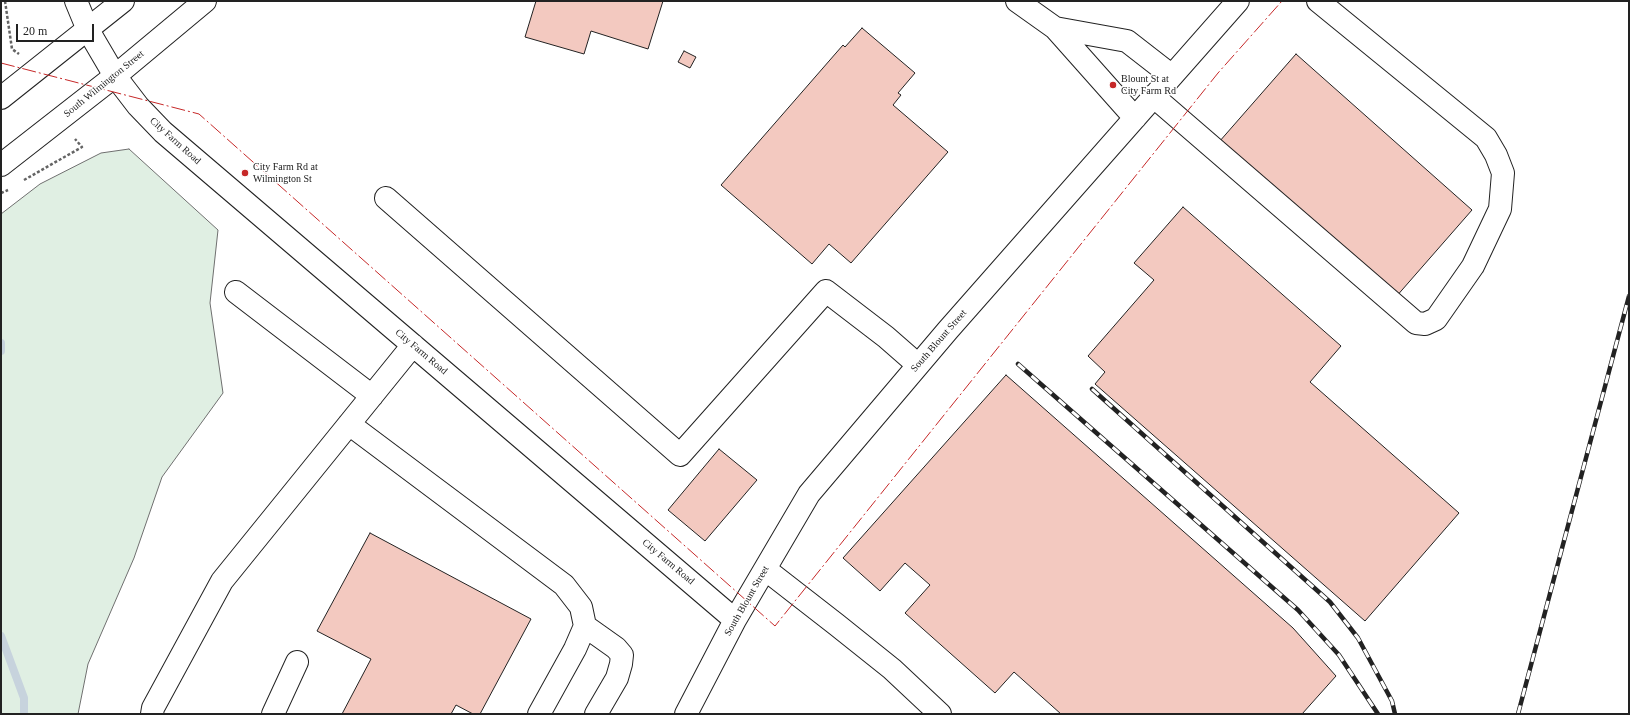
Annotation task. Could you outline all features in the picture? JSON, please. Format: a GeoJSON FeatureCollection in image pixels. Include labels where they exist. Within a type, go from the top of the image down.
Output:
{"type":"FeatureCollection","features":[{"type":"Feature","properties":{"kind":"street","name":"City Farm Road"},"geometry":{"type":"LineString","coordinates":[[76,1],[88,30],[115,76],[138,106],[163,132],[735,620]]}},
{"type":"Feature","properties":{"kind":"street"},"geometry":{"type":"LineString","coordinates":[[1,98],[123,1]]}},
{"type":"Feature","properties":{"kind":"street","name":"South Wilmington Street"},"geometry":{"type":"LineString","coordinates":[[1,165],[115,76],[205,1]]}},
{"type":"Feature","properties":{"kind":"street"},"geometry":{"type":"LineString","coordinates":[[1017,1],[1055,28],[1135,118]]}},
{"type":"Feature","properties":{"kind":"street","name":"South Blount Street"},"geometry":{"type":"LineString","coordinates":[[686,714],[735,620],[809,494],[918,365],[1238,1]]}},
{"type":"Feature","properties":{"kind":"street"},"geometry":{"type":"LineString","coordinates":[[1154,96],[1416,323],[1425,324],[1436,319],[1473,266],[1500,209],[1503,173],[1486,138],[1318,1]]}},
{"type":"Feature","properties":{"kind":"street"},"geometry":{"type":"LineString","coordinates":[[1055,28],[1127,41],[1172,76]]}},
{"type":"Feature","properties":{"kind":"street"},"geometry":{"type":"LineString","coordinates":[[386,198],[680,455],[826,291],[886,337],[918,365]]}},
{"type":"Feature","properties":{"kind":"street"},"geometry":{"type":"LineString","coordinates":[[236,292],[372,396]]}},
{"type":"Feature","properties":{"kind":"street"},"geometry":{"type":"LineString","coordinates":[[152,714],[153,708],[222,581],[413,345]]}},
{"type":"Feature","properties":{"kind":"street"},"geometry":{"type":"LineString","coordinates":[[349,424],[564,585],[581,607],[585,626],[575,649],[539,714]]}},
{"type":"Feature","properties":{"kind":"street"},"geometry":{"type":"LineString","coordinates":[[765,569],[886,664],[940,714]]}},
{"type":"Feature","properties":{"kind":"street"},"geometry":{"type":"LineString","coordinates":[[585,626],[616,648],[622,655],[617,678],[596,714]]}},
{"type":"Feature","properties":{"kind":"street"},"geometry":{"type":"LineString","coordinates":[[273,714],[297,662]]}},
{"type":"Feature","properties":{"kind":"path"},"geometry":{"type":"LineString","coordinates":[[5,1],[12,50],[22,56]]}},
{"type":"Feature","properties":{"kind":"path"},"geometry":{"type":"LineString","coordinates":[[24,181],[82,147]]}},
{"type":"Feature","properties":{"kind":"path"},"geometry":{"type":"LineString","coordinates":[[1,193],[12,187]]}},
{"type":"Feature","properties":{"kind":"green space"},"geometry":{"type":"Polygon","coordinates":[[[129,149],[218,230],[210,303],[223,393],[162,477],[134,558],[88,664],[78,714],[1,714],[1,214],[40,184],[101,153],[129,149]]]}},
{"type":"Feature","properties":{"kind":"building"},"geometry":{"type":"Polygon","coordinates":[[[536,1],[663,1],[648,49],[591,31],[584,54],[525,37],[536,1]]]}},
{"type":"Feature","properties":{"kind":"building"},"geometry":{"type":"Polygon","coordinates":[[[862,28],[915,73],[898,93],[901,95],[893,105],[948,152],[851,263],[829,244],[812,264],[721,185],[843,45],[845,47],[862,28]]]}},
{"type":"Feature","properties":{"kind":"building"},"geometry":{"type":"Polygon","coordinates":[[[684,51],[696,57],[690,68],[678,62],[684,51]]]}},
{"type":"Feature","properties":{"kind":"building"},"geometry":{"type":"Polygon","coordinates":[[[1296,54],[1472,210],[1395,298],[1219,142],[1296,54]]]}},
{"type":"Feature","properties":{"kind":"building"},"geometry":{"type":"Polygon","coordinates":[[[1183,207],[1341,346],[1310,382],[1459,513],[1365,621],[1095,384],[1105,372],[1088,356],[1154,280],[1134,263],[1183,207]]]}},
{"type":"Feature","properties":{"kind":"building"},"geometry":{"type":"Polygon","coordinates":[[[1006,375],[1293,628],[1336,676],[1302,714],[1061,714],[1014,672],[995,693],[905,613],[930,585],[905,563],[880,591],[843,558],[1006,375]]]}},
{"type":"Feature","properties":{"kind":"building"},"geometry":{"type":"Polygon","coordinates":[[[719,449],[757,480],[705,541],[668,510],[719,449]]]}},
{"type":"Feature","properties":{"kind":"building"},"geometry":{"type":"Polygon","coordinates":[[[370,533],[531,619],[480,714],[473,714],[456,705],[451,714],[342,714],[371,659],[317,631],[370,533]]]}},
{"type":"Feature","properties":{"kind":"waterway"},"geometry":{"type":"LineString","coordinates":[[1,343],[1,351]]}},
{"type":"Feature","properties":{"kind":"waterway"},"geometry":{"type":"LineString","coordinates":[[1,636],[24,698],[24,714]]}},
{"type":"Feature","properties":{"kind":"railway"},"geometry":{"type":"LineString","coordinates":[[1518,714],[1629,296]]}},
{"type":"Feature","properties":{"kind":"railway"},"geometry":{"type":"LineString","coordinates":[[1018,364],[1298,610],[1339,655],[1378,714]]}},
{"type":"Feature","properties":{"kind":"railway"},"geometry":{"type":"LineString","coordinates":[[1092,389],[1330,602],[1358,638],[1392,701],[1395,714]]}},
{"type":"Feature","properties":{"kind":"power"},"geometry":{"type":"LineString","coordinates":[[1,63],[199,114],[775,626],[1218,73],[1282,1]]}},
{"type":"Feature","properties":{"kind":"place","name":"Blount St at City Farm Rd"},"geometry":{"type":"Point","coordinates":[1113,85]}},
{"type":"Feature","properties":{"kind":"place","name":"City Farm Rd at Wilmington St"},"geometry":{"type":"Point","coordinates":[245,173]}}]}
